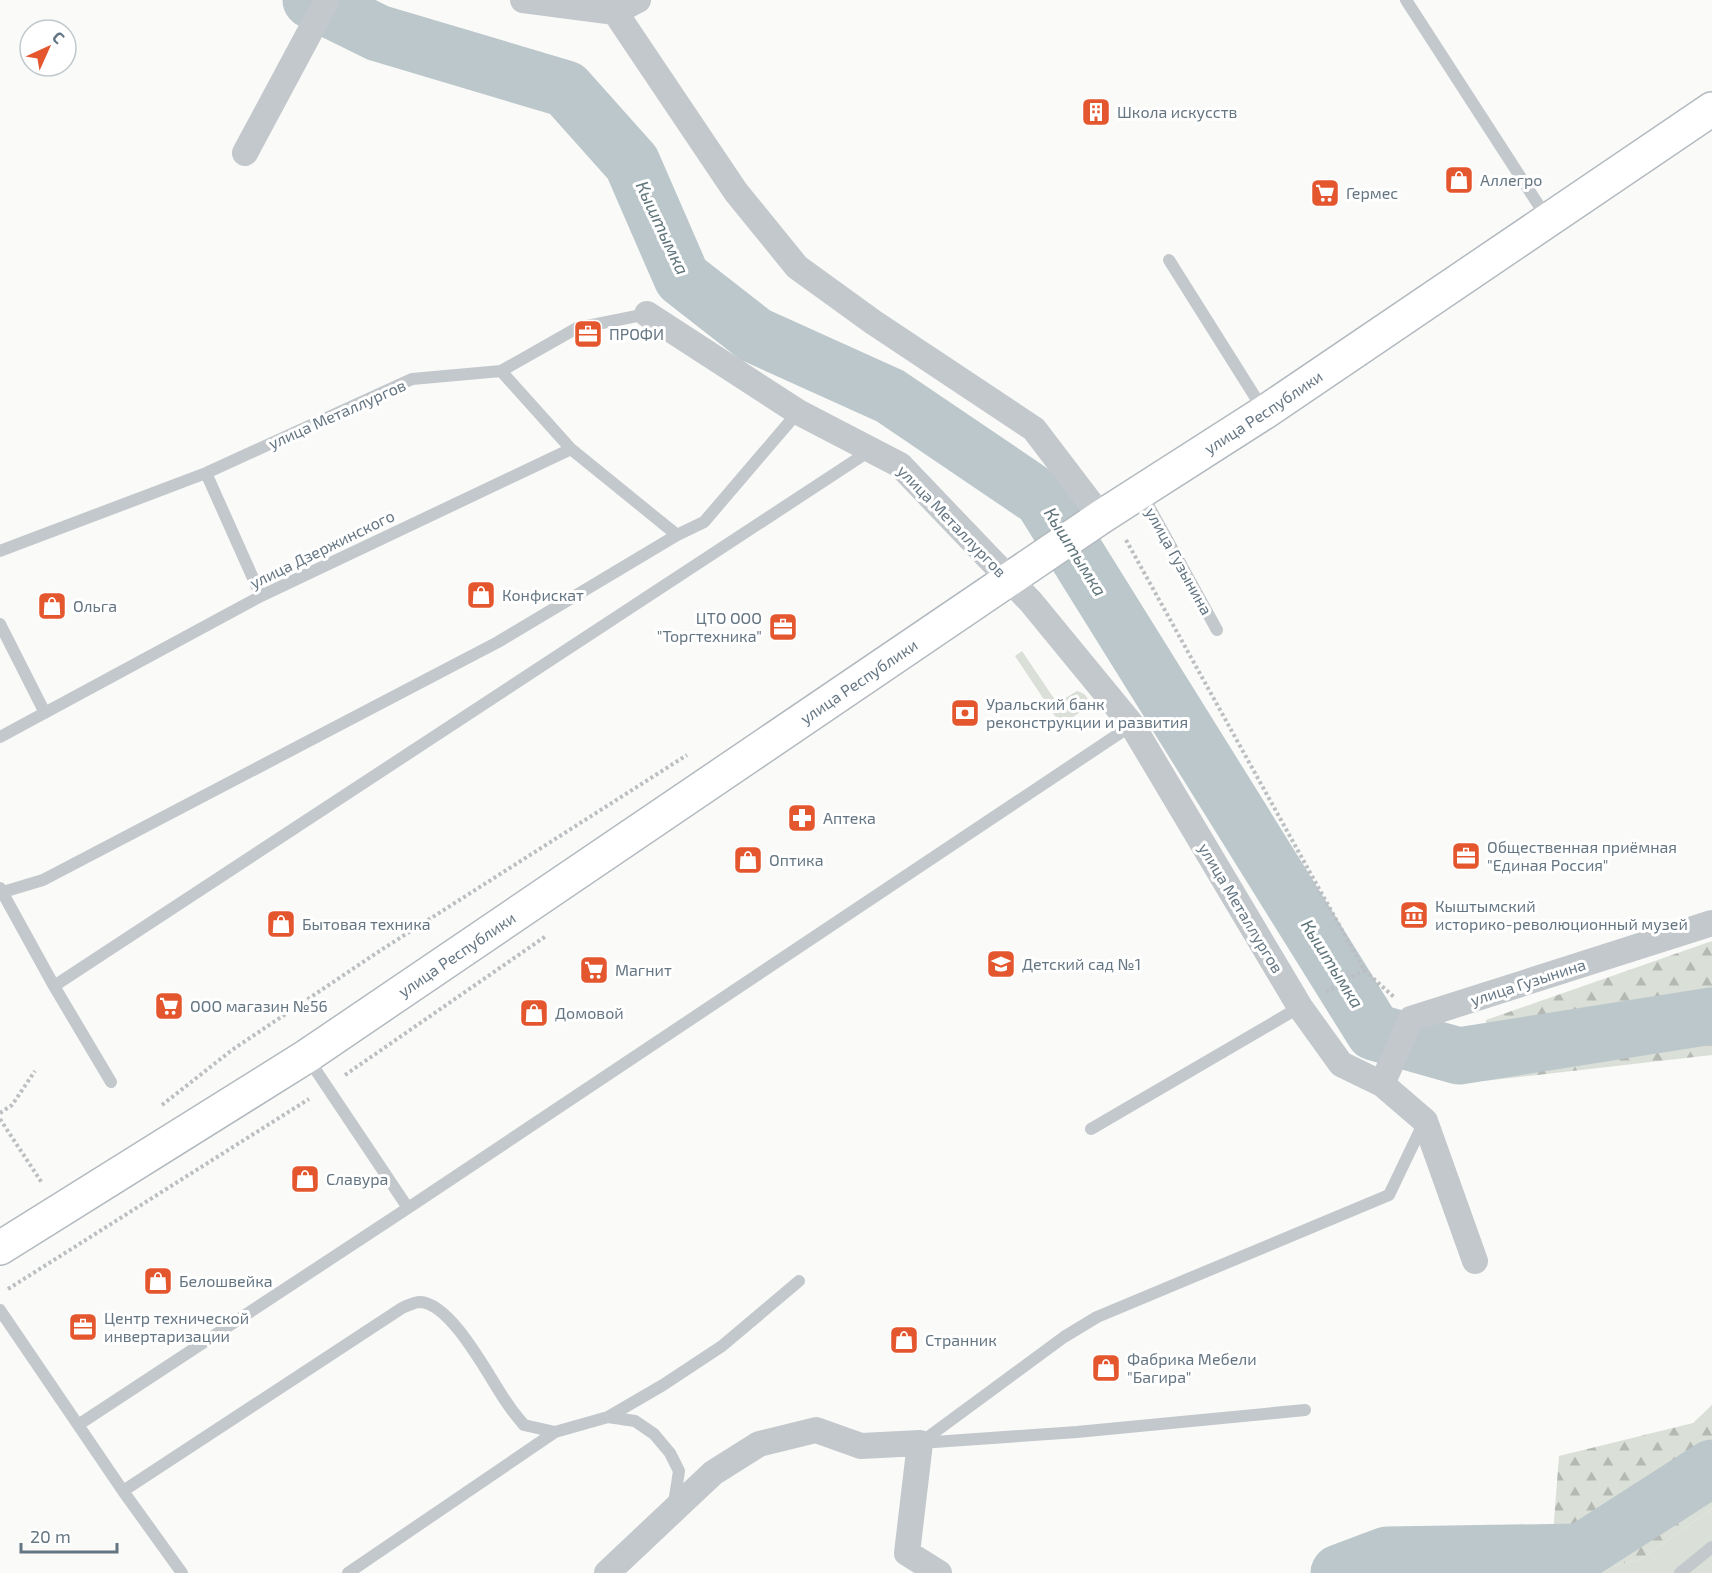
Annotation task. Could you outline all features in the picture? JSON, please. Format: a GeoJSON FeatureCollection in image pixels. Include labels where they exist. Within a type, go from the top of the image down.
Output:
{"type":"FeatureCollection","features":[{"type":"Feature","properties":{"kind":"main road","name":"улица Республики"},"geometry":{"type":"LineString","coordinates":[[0,1248],[307,1056],[1141,491],[1265,411],[1712,109]]}},
{"type":"Feature","properties":{"kind":"street"},"geometry":{"type":"LineString","coordinates":[[245,153],[327,0]]}},
{"type":"Feature","properties":{"kind":"street"},"geometry":{"type":"LineString","coordinates":[[523,0],[615,12],[638,0]]}},
{"type":"Feature","properties":{"kind":"street"},"geometry":{"type":"LineString","coordinates":[[615,12],[736,192],[797,267],[873,322],[1034,429],[1079,533]]}},
{"type":"Feature","properties":{"kind":"street","name":"улица Металлургов"},"geometry":{"type":"LineString","coordinates":[[647,314],[798,412],[900,465],[1031,602],[1132,725],[1300,1007],[1341,1064],[1382,1084],[1425,1120]]}},
{"type":"Feature","properties":{"kind":"street","name":"улица Гузынина"},"geometry":{"type":"LineString","coordinates":[[1406,1012],[1712,922]]}},
{"type":"Feature","properties":{"kind":"street"},"geometry":{"type":"LineString","coordinates":[[1382,1084],[1406,1012]]}},
{"type":"Feature","properties":{"kind":"street"},"geometry":{"type":"LineString","coordinates":[[1425,1120],[1475,1261]]}},
{"type":"Feature","properties":{"kind":"street"},"geometry":{"type":"LineString","coordinates":[[607,1573],[713,1473],[759,1444],[816,1430],[861,1446],[920,1443],[907,1553],[939,1573]]}},
{"type":"Feature","properties":{"kind":"lane"},"geometry":{"type":"LineString","coordinates":[[1406,0],[1549,220]]}},
{"type":"Feature","properties":{"kind":"lane"},"geometry":{"type":"LineString","coordinates":[[1169,260],[1265,411]]}},
{"type":"Feature","properties":{"kind":"lane","name":"улица Металлургов"},"geometry":{"type":"LineString","coordinates":[[0,551],[206,473],[412,379],[501,371],[577,328],[647,314]]}},
{"type":"Feature","properties":{"kind":"lane"},"geometry":{"type":"LineString","coordinates":[[501,371],[571,449],[677,535]]}},
{"type":"Feature","properties":{"kind":"lane"},"geometry":{"type":"LineString","coordinates":[[111,1082],[54,986],[2,890],[43,880],[498,642],[677,535],[704,522],[798,412]]}},
{"type":"Feature","properties":{"kind":"lane","name":"улица Дзержинского"},"geometry":{"type":"LineString","coordinates":[[0,737],[261,596],[571,449]]}},
{"type":"Feature","properties":{"kind":"lane"},"geometry":{"type":"LineString","coordinates":[[54,986],[872,449]]}},
{"type":"Feature","properties":{"kind":"lane"},"geometry":{"type":"LineString","coordinates":[[206,473],[261,596]]}},
{"type":"Feature","properties":{"kind":"lane","name":"улица Гузынина"},"geometry":{"type":"LineString","coordinates":[[1141,491],[1217,630]]}},
{"type":"Feature","properties":{"kind":"lane"},"geometry":{"type":"LineString","coordinates":[[0,624],[45,713]]}},
{"type":"Feature","properties":{"kind":"lane"},"geometry":{"type":"LineString","coordinates":[[78,1425],[408,1208],[1132,725]]}},
{"type":"Feature","properties":{"kind":"lane"},"geometry":{"type":"LineString","coordinates":[[1091,1129],[1300,1007]]}},
{"type":"Feature","properties":{"kind":"lane"},"geometry":{"type":"LineString","coordinates":[[307,1056],[408,1208]]}},
{"type":"Feature","properties":{"kind":"lane"},"geometry":{"type":"LineString","coordinates":[[920,1443],[1064,1336],[1097,1317],[1389,1195],[1425,1120]]}},
{"type":"Feature","properties":{"kind":"lane"},"geometry":{"type":"LineString","coordinates":[[348,1573],[555,1431],[608,1417],[663,1385],[722,1346],[799,1281]]}},
{"type":"Feature","properties":{"kind":"lane"},"geometry":{"type":"LineString","coordinates":[[123,1491],[402,1308],[419,1302],[437,1308],[450,1321],[474,1351],[524,1425],[555,1431]]}},
{"type":"Feature","properties":{"kind":"lane"},"geometry":{"type":"LineString","coordinates":[[0,1310],[123,1491],[182,1573]]}},
{"type":"Feature","properties":{"kind":"lane"},"geometry":{"type":"LineString","coordinates":[[920,1443],[1077,1432],[1305,1410]]}},
{"type":"Feature","properties":{"kind":"lane"},"geometry":{"type":"LineString","coordinates":[[608,1417],[635,1421],[654,1434],[670,1453],[679,1471],[675,1497],[666,1517]]}},
{"type":"Feature","properties":{"kind":"lane"},"geometry":{"type":"LineString","coordinates":[[1680,1573],[1712,1547]]}},
{"type":"Feature","properties":{"kind":"path"},"geometry":{"type":"LineString","coordinates":[[1157,520],[1125,538],[1364,970],[1406,1012]]}},
{"type":"Feature","properties":{"kind":"path"},"geometry":{"type":"LineString","coordinates":[[161,1106],[232,1050],[371,957],[695,750]]}},
{"type":"Feature","properties":{"kind":"path"},"geometry":{"type":"LineString","coordinates":[[1300,1007],[1364,970]]}},
{"type":"Feature","properties":{"kind":"path"},"geometry":{"type":"LineString","coordinates":[[0,1113],[12,1105],[35,1071]]}},
{"type":"Feature","properties":{"kind":"path"},"geometry":{"type":"LineString","coordinates":[[0,1119],[43,1185],[34,1190]]}},
{"type":"Feature","properties":{"kind":"green space"},"geometry":{"type":"Polygon","coordinates":[[[1022,651],[1057,703],[1077,691],[1087,697],[1088,703],[1085,709],[1061,725],[1015,656],[1022,651]]]}},
{"type":"Feature","properties":{"kind":"green space"},"geometry":{"type":"Polygon","coordinates":[[[1712,941],[1712,1055],[1484,1081],[1486,1020],[1712,941]]]}},
{"type":"Feature","properties":{"kind":"green space"},"geometry":{"type":"Polygon","coordinates":[[[1712,1405],[1712,1509],[1641,1559],[1586,1573],[1550,1573],[1559,1456],[1693,1423],[1712,1405]]]}},
{"type":"Feature","properties":{"kind":"green space"},"geometry":{"type":"Polygon","coordinates":[[[1712,1509],[1712,1573],[1586,1573],[1641,1559],[1712,1509]]]}},
{"type":"Feature","properties":{"kind":"waterway","name":"Кыштымка"},"geometry":{"type":"LineString","coordinates":[[311,0],[378,33],[566,89],[632,163],[682,278],[755,335],[890,396],[1042,499],[1374,1032],[1459,1056],[1712,1016]]}},
{"type":"Feature","properties":{"kind":"waterway"},"geometry":{"type":"LineString","coordinates":[[1339,1573],[1387,1555],[1581,1552],[1712,1468]]}},
{"type":"Feature","properties":{"kind":"place","name":"Школа искусств"},"geometry":{"type":"Point","coordinates":[1096,112]}},
{"type":"Feature","properties":{"kind":"place","name":"Аллегро"},"geometry":{"type":"Point","coordinates":[1459,180]}},
{"type":"Feature","properties":{"kind":"place","name":"Гермес"},"geometry":{"type":"Point","coordinates":[1325,193]}},
{"type":"Feature","properties":{"kind":"place","name":"ПРОФИ"},"geometry":{"type":"Point","coordinates":[588,334]}},
{"type":"Feature","properties":{"kind":"place","name":"Конфискат"},"geometry":{"type":"Point","coordinates":[481,595]}},
{"type":"Feature","properties":{"kind":"place","name":"Ольга"},"geometry":{"type":"Point","coordinates":[52,606]}},
{"type":"Feature","properties":{"kind":"place","name":"ЦТО ООО \"Торгтехника\""},"geometry":{"type":"Point","coordinates":[783,627]}},
{"type":"Feature","properties":{"kind":"place","name":"Уральский банк реконструкции и развития"},"geometry":{"type":"Point","coordinates":[965,713]}},
{"type":"Feature","properties":{"kind":"place","name":"Аптека"},"geometry":{"type":"Point","coordinates":[802,818]}},
{"type":"Feature","properties":{"kind":"place","name":"Общественная приёмная \"Единая Россия\""},"geometry":{"type":"Point","coordinates":[1466,856]}},
{"type":"Feature","properties":{"kind":"place","name":"Оптика"},"geometry":{"type":"Point","coordinates":[748,860]}},
{"type":"Feature","properties":{"kind":"place","name":"Кыштымский историко-революционный музей"},"geometry":{"type":"Point","coordinates":[1414,915]}},
{"type":"Feature","properties":{"kind":"place","name":"Бытовая техника"},"geometry":{"type":"Point","coordinates":[281,924]}},
{"type":"Feature","properties":{"kind":"place","name":"Детский сад №1"},"geometry":{"type":"Point","coordinates":[1001,964]}},
{"type":"Feature","properties":{"kind":"place","name":"Магнит"},"geometry":{"type":"Point","coordinates":[594,970]}},
{"type":"Feature","properties":{"kind":"place","name":"ООО магазин №56"},"geometry":{"type":"Point","coordinates":[169,1006]}},
{"type":"Feature","properties":{"kind":"place","name":"Домовой"},"geometry":{"type":"Point","coordinates":[534,1013]}},
{"type":"Feature","properties":{"kind":"place","name":"Славура"},"geometry":{"type":"Point","coordinates":[305,1179]}},
{"type":"Feature","properties":{"kind":"place","name":"Белошвейка"},"geometry":{"type":"Point","coordinates":[158,1281]}},
{"type":"Feature","properties":{"kind":"place","name":"Центр технической инвертаризации"},"geometry":{"type":"Point","coordinates":[83,1327]}},
{"type":"Feature","properties":{"kind":"place","name":"Странник"},"geometry":{"type":"Point","coordinates":[904,1340]}},
{"type":"Feature","properties":{"kind":"place","name":"Фабрика Мебели \"Багира\""},"geometry":{"type":"Point","coordinates":[1106,1368]}}]}
